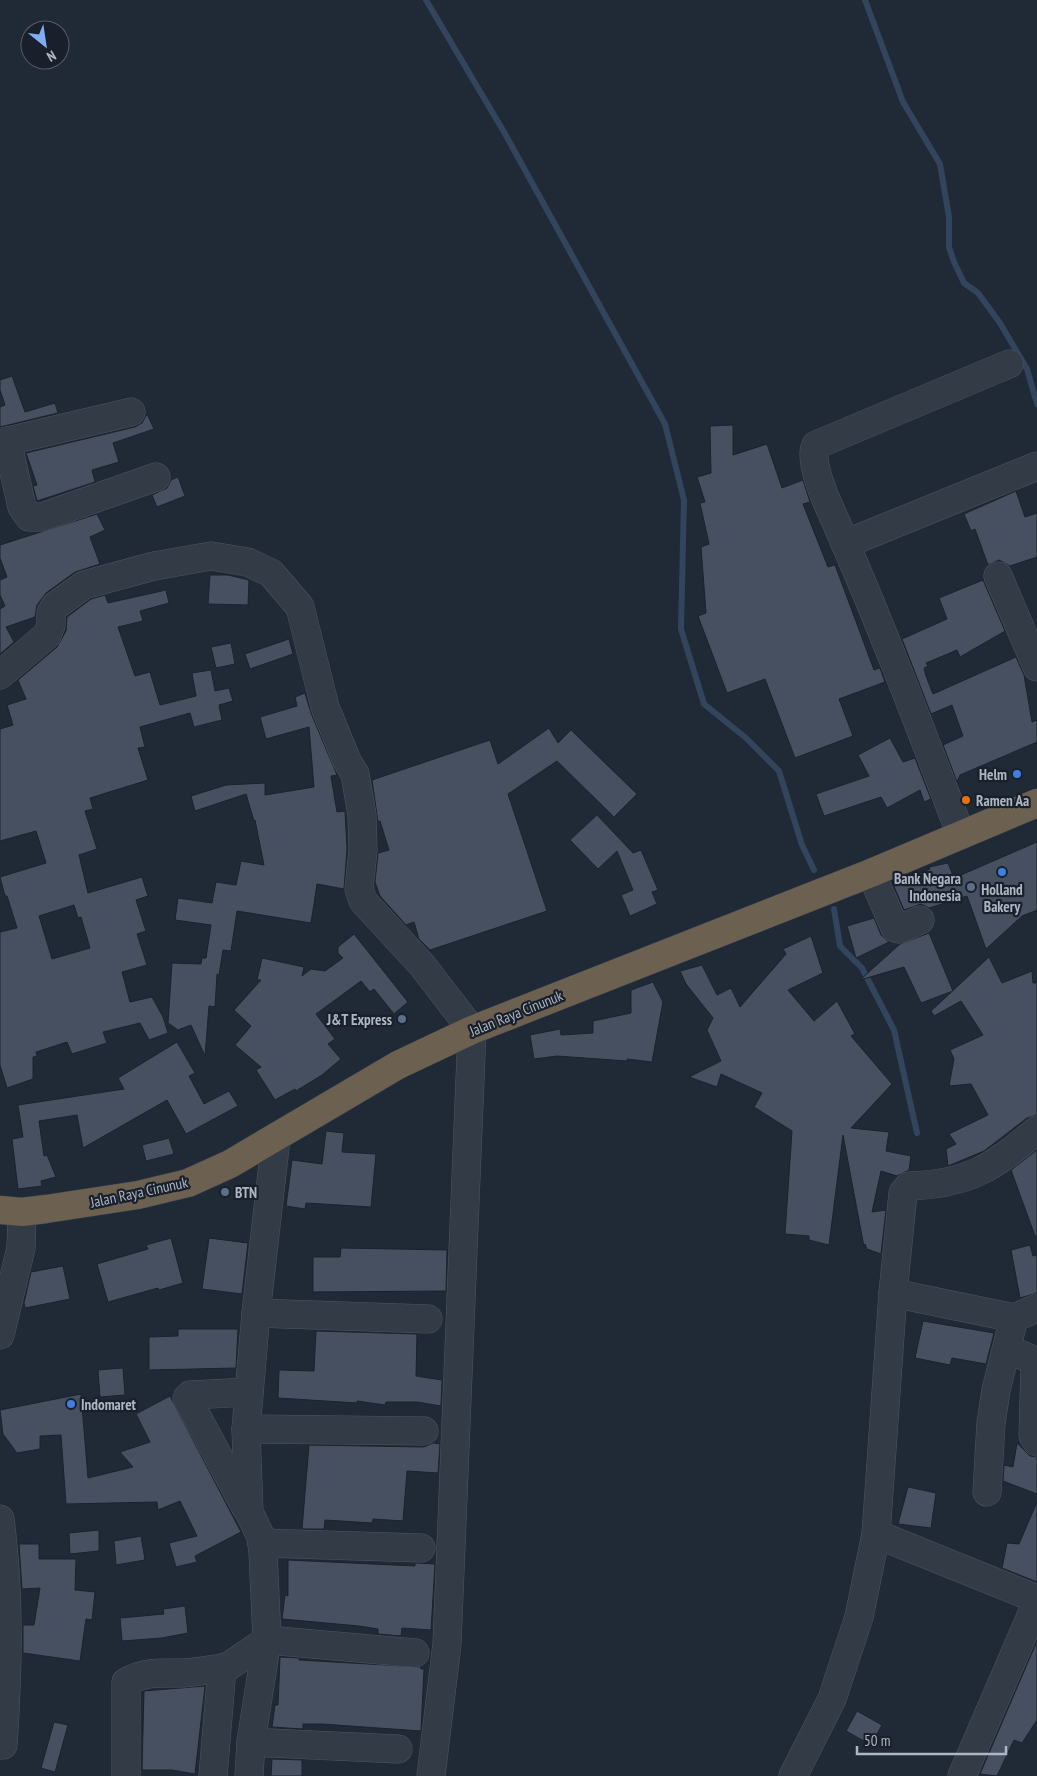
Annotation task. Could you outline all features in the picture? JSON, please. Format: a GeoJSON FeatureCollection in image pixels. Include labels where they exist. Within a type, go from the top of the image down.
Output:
{"type":"FeatureCollection","features":[{"type":"Feature","properties":{"kind":"highway","name":"Jalan Raya Cinunuk"},"geometry":{"type":"LineString","coordinates":[[11,1211],[138,1195],[188,1183],[230,1164],[398,1065],[472,1030],[871,873],[1037,803]]}},
{"type":"Feature","properties":{"kind":"street"},"geometry":{"type":"LineString","coordinates":[[961,835],[882,627],[827,502],[812,455],[816,445],[1009,364]]}},
{"type":"Feature","properties":{"kind":"street"},"geometry":{"type":"LineString","coordinates":[[131,412],[4,442],[22,507],[29,517],[42,517],[156,477]]}},
{"type":"Feature","properties":{"kind":"street"},"geometry":{"type":"LineString","coordinates":[[845,544],[1037,466]]}},
{"type":"Feature","properties":{"kind":"street"},"geometry":{"type":"LineString","coordinates":[[0,675],[47,635],[51,625],[50,613],[54,606],[84,585],[154,566],[211,556],[248,562],[272,573],[300,607],[325,708],[347,761],[355,774],[362,816],[363,850],[359,889],[363,901],[422,965],[472,1030],[447,1644],[431,1776]]}},
{"type":"Feature","properties":{"kind":"street"},"geometry":{"type":"LineString","coordinates":[[998,576],[1037,667]]}},
{"type":"Feature","properties":{"kind":"street"},"geometry":{"type":"LineString","coordinates":[[871,873],[895,928],[900,929],[920,920]]}},
{"type":"Feature","properties":{"kind":"street"},"geometry":{"type":"LineString","coordinates":[[793,1776],[832,1698],[859,1617],[876,1534],[893,1293],[903,1193],[908,1186],[951,1182],[980,1173],[1037,1130]]}},
{"type":"Feature","properties":{"kind":"street"},"geometry":{"type":"LineString","coordinates":[[249,1512],[246,1429],[248,1392],[276,1138]]}},
{"type":"Feature","properties":{"kind":"street"},"geometry":{"type":"LineString","coordinates":[[0,1335],[20,1248],[11,1211]]}},
{"type":"Feature","properties":{"kind":"street"},"geometry":{"type":"LineString","coordinates":[[893,1293],[1025,1313],[1007,1349],[996,1390],[990,1423],[990,1462],[987,1492]]}},
{"type":"Feature","properties":{"kind":"street"},"geometry":{"type":"LineString","coordinates":[[256,1313],[428,1319]]}},
{"type":"Feature","properties":{"kind":"street"},"geometry":{"type":"LineString","coordinates":[[1007,1349],[1031,1359],[1035,1366],[1033,1436],[1037,1442]]}},
{"type":"Feature","properties":{"kind":"street"},"geometry":{"type":"LineString","coordinates":[[248,1392],[190,1395],[187,1398],[249,1512],[262,1543],[267,1640],[251,1742],[249,1776]]}},
{"type":"Feature","properties":{"kind":"street"},"geometry":{"type":"LineString","coordinates":[[246,1429],[424,1431]]}},
{"type":"Feature","properties":{"kind":"street"},"geometry":{"type":"LineString","coordinates":[[0,1519],[8,1676],[3,1745]]}},
{"type":"Feature","properties":{"kind":"street"},"geometry":{"type":"LineString","coordinates":[[876,1534],[1037,1600],[962,1776]]}},
{"type":"Feature","properties":{"kind":"street"},"geometry":{"type":"LineString","coordinates":[[262,1543],[421,1548]]}},
{"type":"Feature","properties":{"kind":"street"},"geometry":{"type":"LineString","coordinates":[[126,1776],[126,1682],[140,1674],[185,1673],[222,1668],[229,1666],[267,1640],[415,1653]]}},
{"type":"Feature","properties":{"kind":"street"},"geometry":{"type":"LineString","coordinates":[[213,1776],[222,1668]]}},
{"type":"Feature","properties":{"kind":"street"},"geometry":{"type":"LineString","coordinates":[[251,1742],[398,1749]]}},
{"type":"Feature","properties":{"kind":"building"},"geometry":{"type":"Polygon","coordinates":[[[12,376],[25,412],[55,403],[58,413],[0,427],[0,407],[5,405],[0,390],[0,380],[12,376]]]}},
{"type":"Feature","properties":{"kind":"building"},"geometry":{"type":"Polygon","coordinates":[[[147,414],[154,429],[113,443],[119,462],[92,470],[95,482],[37,501],[33,486],[37,485],[26,453],[135,427],[142,423],[147,414]]]}},
{"type":"Feature","properties":{"kind":"building"},"geometry":{"type":"Polygon","coordinates":[[[733,425],[733,455],[767,444],[782,488],[803,480],[810,502],[803,504],[828,567],[835,565],[874,670],[880,668],[885,682],[839,699],[853,736],[795,758],[765,679],[727,693],[698,616],[706,613],[701,547],[709,544],[700,503],[705,502],[697,477],[711,473],[710,426],[733,425]]]}},
{"type":"Feature","properties":{"kind":"building"},"geometry":{"type":"Polygon","coordinates":[[[178,477],[185,496],[157,507],[152,495],[167,488],[171,480],[178,477]]]}},
{"type":"Feature","properties":{"kind":"building"},"geometry":{"type":"Polygon","coordinates":[[[1016,491],[1025,517],[1037,513],[1037,557],[1010,566],[999,560],[988,565],[975,529],[971,531],[964,514],[1016,491]]]}},
{"type":"Feature","properties":{"kind":"building"},"geometry":{"type":"Polygon","coordinates":[[[97,514],[105,530],[90,537],[100,564],[75,572],[46,593],[37,605],[35,617],[6,627],[14,642],[0,654],[0,609],[5,606],[0,595],[0,580],[7,577],[0,558],[0,545],[97,514]]]}},
{"type":"Feature","properties":{"kind":"building"},"geometry":{"type":"Polygon","coordinates":[[[210,575],[228,575],[249,580],[248,605],[208,604],[210,575]]]}},
{"type":"Feature","properties":{"kind":"building"},"geometry":{"type":"Polygon","coordinates":[[[983,580],[1005,631],[960,657],[957,650],[926,663],[928,666],[924,668],[926,676],[933,694],[1016,657],[1024,675],[1032,722],[1037,720],[1037,742],[960,775],[957,782],[943,745],[963,736],[952,705],[931,714],[902,639],[947,619],[939,598],[983,580]]]}},
{"type":"Feature","properties":{"kind":"building"},"geometry":{"type":"Polygon","coordinates":[[[166,590],[169,603],[140,611],[143,621],[118,627],[135,676],[150,672],[160,705],[196,696],[192,673],[211,670],[215,691],[229,688],[233,701],[219,705],[222,720],[194,727],[190,713],[140,727],[145,747],[138,748],[148,780],[90,798],[93,809],[85,811],[97,849],[79,855],[88,893],[142,877],[148,896],[136,900],[146,931],[137,934],[147,965],[122,972],[130,1002],[152,997],[163,1017],[168,1033],[149,1040],[140,1023],[103,1032],[107,1043],[72,1054],[67,1042],[36,1052],[37,1056],[33,1057],[33,1079],[7,1088],[0,1065],[0,932],[17,928],[0,877],[46,863],[36,831],[0,841],[0,729],[13,725],[7,705],[26,699],[18,680],[57,647],[66,631],[67,617],[91,599],[105,595],[108,603],[166,590]],[[74,905],[39,916],[52,959],[90,948],[81,917],[78,918],[74,905]]]}},
{"type":"Feature","properties":{"kind":"building"},"geometry":{"type":"Polygon","coordinates":[[[289,639],[293,654],[250,669],[245,654],[289,639]]]}},
{"type":"Feature","properties":{"kind":"building"},"geometry":{"type":"Polygon","coordinates":[[[231,643],[235,664],[216,668],[211,647],[231,643]]]}},
{"type":"Feature","properties":{"kind":"building"},"geometry":{"type":"Polygon","coordinates":[[[305,693],[311,713],[337,775],[331,776],[337,812],[345,811],[347,849],[344,889],[317,884],[311,923],[237,911],[231,951],[223,950],[219,975],[217,974],[215,1007],[209,1006],[205,1056],[191,1025],[178,1030],[168,1023],[172,963],[201,964],[202,958],[206,958],[211,925],[175,920],[178,898],[212,903],[216,882],[236,885],[241,861],[264,865],[255,820],[246,794],[195,811],[191,796],[226,785],[265,783],[265,795],[314,787],[309,727],[266,739],[260,717],[297,706],[295,697],[305,693]]]}},
{"type":"Feature","properties":{"kind":"building"},"geometry":{"type":"Polygon","coordinates":[[[549,728],[558,743],[571,730],[637,794],[614,817],[557,761],[508,794],[547,911],[430,950],[419,939],[414,922],[406,925],[380,896],[375,882],[378,853],[389,850],[380,821],[378,822],[372,780],[490,740],[498,764],[549,728]]]}},
{"type":"Feature","properties":{"kind":"building"},"geometry":{"type":"Polygon","coordinates":[[[890,738],[903,762],[915,758],[931,799],[924,802],[920,790],[887,808],[881,797],[824,816],[816,794],[869,776],[858,755],[890,738]]]}},
{"type":"Feature","properties":{"kind":"building"},"geometry":{"type":"Polygon","coordinates":[[[597,815],[633,853],[641,850],[658,890],[652,892],[657,904],[630,916],[621,895],[633,890],[617,851],[598,869],[570,840],[597,815]]]}},
{"type":"Feature","properties":{"kind":"building"},"geometry":{"type":"Polygon","coordinates":[[[1037,842],[1037,910],[1022,916],[986,949],[967,896],[929,908],[921,904],[904,910],[893,884],[930,869],[929,867],[948,863],[954,878],[1037,842]]]}},
{"type":"Feature","properties":{"kind":"building"},"geometry":{"type":"Polygon","coordinates":[[[874,918],[881,935],[889,942],[856,958],[847,926],[874,918]]]}},
{"type":"Feature","properties":{"kind":"building"},"geometry":{"type":"Polygon","coordinates":[[[929,933],[953,991],[921,1003],[904,967],[860,980],[900,944],[929,933]]]}},
{"type":"Feature","properties":{"kind":"building"},"geometry":{"type":"Polygon","coordinates":[[[354,934],[408,1002],[394,1014],[374,989],[370,992],[361,981],[316,1014],[335,1039],[328,1044],[341,1059],[322,1075],[296,1091],[295,1089],[275,1100],[256,1070],[261,1067],[235,1045],[251,1026],[234,1010],[261,980],[257,980],[262,958],[304,967],[302,976],[311,969],[325,971],[343,958],[338,953],[338,947],[354,934]]]}},
{"type":"Feature","properties":{"kind":"building"},"geometry":{"type":"Polygon","coordinates":[[[811,936],[823,973],[788,990],[814,1021],[837,1001],[855,1034],[851,1036],[892,1084],[851,1128],[889,1132],[886,1151],[911,1156],[909,1170],[897,1176],[881,1171],[872,1212],[886,1210],[881,1254],[867,1249],[865,1244],[864,1247],[843,1135],[829,1245],[809,1240],[809,1236],[785,1234],[792,1131],[754,1107],[762,1093],[721,1074],[717,1087],[689,1077],[721,1061],[707,1030],[713,1018],[686,984],[680,971],[702,965],[717,995],[731,988],[740,1007],[786,954],[783,949],[811,936]]]}},
{"type":"Feature","properties":{"kind":"building"},"geometry":{"type":"Polygon","coordinates":[[[989,957],[1002,983],[1032,971],[1033,983],[1037,983],[1037,1115],[1027,1118],[984,1151],[948,1166],[946,1149],[956,1144],[949,1134],[988,1115],[971,1084],[949,1086],[954,1059],[950,1050],[983,1035],[961,1001],[934,1016],[931,1011],[989,957]]]}},
{"type":"Feature","properties":{"kind":"building"},"geometry":{"type":"Polygon","coordinates":[[[653,982],[663,1002],[652,1062],[557,1056],[534,1059],[530,1035],[560,1029],[561,1035],[593,1033],[593,1021],[631,1013],[631,990],[653,982]]]}},
{"type":"Feature","properties":{"kind":"building"},"geometry":{"type":"Polygon","coordinates":[[[177,1042],[195,1073],[189,1076],[204,1104],[229,1091],[238,1106],[186,1134],[167,1100],[83,1148],[77,1115],[39,1121],[44,1156],[47,1155],[56,1177],[41,1181],[42,1186],[18,1189],[12,1139],[23,1137],[18,1105],[124,1089],[118,1078],[177,1042]]]}},
{"type":"Feature","properties":{"kind":"building"},"geometry":{"type":"Polygon","coordinates":[[[326,1131],[344,1133],[342,1152],[376,1154],[371,1207],[306,1203],[305,1209],[286,1206],[292,1160],[322,1164],[326,1131]]]}},
{"type":"Feature","properties":{"kind":"building"},"geometry":{"type":"Polygon","coordinates":[[[169,1138],[174,1154],[146,1161],[142,1145],[169,1138]]]}},
{"type":"Feature","properties":{"kind":"building"},"geometry":{"type":"Polygon","coordinates":[[[1037,1150],[1037,1236],[1035,1236],[1011,1170],[1037,1150]]]}},
{"type":"Feature","properties":{"kind":"building"},"geometry":{"type":"Polygon","coordinates":[[[171,1238],[183,1283],[108,1302],[97,1264],[148,1249],[146,1245],[171,1238]]]}},
{"type":"Feature","properties":{"kind":"building"},"geometry":{"type":"Polygon","coordinates":[[[209,1238],[248,1243],[242,1294],[202,1289],[209,1238]]]}},
{"type":"Feature","properties":{"kind":"building"},"geometry":{"type":"Polygon","coordinates":[[[1030,1245],[1033,1256],[1037,1255],[1037,1293],[1020,1298],[1011,1250],[1030,1245]]]}},
{"type":"Feature","properties":{"kind":"building"},"geometry":{"type":"Polygon","coordinates":[[[341,1248],[447,1250],[446,1291],[313,1292],[313,1257],[340,1257],[341,1248]]]}},
{"type":"Feature","properties":{"kind":"building"},"geometry":{"type":"Polygon","coordinates":[[[63,1266],[70,1299],[25,1308],[24,1303],[31,1272],[63,1266]]]}},
{"type":"Feature","properties":{"kind":"building"},"geometry":{"type":"Polygon","coordinates":[[[923,1321],[994,1333],[986,1364],[952,1358],[950,1365],[915,1358],[923,1321]]]}},
{"type":"Feature","properties":{"kind":"building"},"geometry":{"type":"Polygon","coordinates":[[[178,1329],[238,1329],[236,1368],[149,1370],[149,1337],[178,1336],[178,1329]]]}},
{"type":"Feature","properties":{"kind":"building"},"geometry":{"type":"Polygon","coordinates":[[[316,1331],[417,1334],[416,1376],[442,1380],[441,1406],[417,1402],[386,1402],[385,1405],[357,1401],[357,1403],[278,1398],[279,1370],[314,1371],[316,1331]]]}},
{"type":"Feature","properties":{"kind":"building"},"geometry":{"type":"Polygon","coordinates":[[[123,1368],[125,1395],[100,1397],[98,1370],[123,1368]]]}},
{"type":"Feature","properties":{"kind":"building"},"geometry":{"type":"Polygon","coordinates":[[[81,1394],[88,1478],[133,1467],[120,1452],[150,1442],[136,1414],[170,1396],[241,1532],[195,1556],[197,1562],[176,1567],[169,1543],[197,1536],[180,1501],[158,1510],[157,1502],[66,1504],[61,1435],[40,1436],[40,1449],[17,1453],[3,1434],[0,1410],[81,1394]]]}},
{"type":"Feature","properties":{"kind":"building"},"geometry":{"type":"Polygon","coordinates":[[[433,1443],[440,1444],[438,1473],[407,1471],[403,1521],[373,1519],[372,1523],[325,1520],[324,1529],[302,1529],[309,1445],[424,1447],[433,1443]]]}},
{"type":"Feature","properties":{"kind":"building"},"geometry":{"type":"Polygon","coordinates":[[[1017,1443],[1030,1456],[1037,1457],[1037,1494],[1003,1481],[1004,1465],[1013,1467],[1017,1443]]]}},
{"type":"Feature","properties":{"kind":"building"},"geometry":{"type":"Polygon","coordinates":[[[908,1487],[936,1493],[931,1528],[898,1524],[908,1487]]]}},
{"type":"Feature","properties":{"kind":"building"},"geometry":{"type":"Polygon","coordinates":[[[1037,1502],[1037,1582],[1002,1568],[1007,1543],[1019,1544],[1037,1502]]]}},
{"type":"Feature","properties":{"kind":"building"},"geometry":{"type":"Polygon","coordinates":[[[99,1530],[99,1551],[70,1554],[69,1533],[99,1530]]]}},
{"type":"Feature","properties":{"kind":"building"},"geometry":{"type":"Polygon","coordinates":[[[141,1536],[145,1560],[116,1565],[114,1541],[141,1536]]]}},
{"type":"Feature","properties":{"kind":"building"},"geometry":{"type":"Polygon","coordinates":[[[19,1544],[39,1544],[39,1559],[76,1559],[75,1590],[95,1592],[92,1620],[86,1619],[80,1661],[23,1653],[23,1625],[34,1625],[40,1588],[22,1589],[19,1544]]]}},
{"type":"Feature","properties":{"kind":"building"},"geometry":{"type":"Polygon","coordinates":[[[288,1560],[415,1566],[415,1563],[435,1564],[431,1630],[402,1628],[401,1636],[378,1634],[378,1629],[359,1626],[282,1619],[285,1595],[288,1596],[288,1560]]]}},
{"type":"Feature","properties":{"kind":"building"},"geometry":{"type":"Polygon","coordinates":[[[185,1606],[188,1633],[162,1638],[122,1641],[120,1618],[164,1614],[163,1609],[185,1606]]]}},
{"type":"Feature","properties":{"kind":"building"},"geometry":{"type":"Polygon","coordinates":[[[1037,1641],[1037,1720],[1022,1743],[1014,1740],[997,1776],[980,1774],[1037,1641]]]}},
{"type":"Feature","properties":{"kind":"building"},"geometry":{"type":"Polygon","coordinates":[[[280,1657],[299,1658],[299,1660],[421,1667],[421,1669],[424,1669],[421,1731],[322,1724],[303,1724],[303,1729],[272,1727],[275,1705],[278,1705],[280,1657]]]}},
{"type":"Feature","properties":{"kind":"building"},"geometry":{"type":"Polygon","coordinates":[[[205,1686],[195,1774],[172,1770],[142,1770],[144,1691],[205,1686]]]}},
{"type":"Feature","properties":{"kind":"building"},"geometry":{"type":"Polygon","coordinates":[[[857,1711],[882,1725],[871,1745],[846,1731],[857,1711]]]}},
{"type":"Feature","properties":{"kind":"building"},"geometry":{"type":"Polygon","coordinates":[[[54,1722],[68,1725],[55,1772],[41,1768],[54,1722]]]}},
{"type":"Feature","properties":{"kind":"building"},"geometry":{"type":"Polygon","coordinates":[[[272,1759],[302,1760],[302,1776],[271,1776],[272,1759]]]}},
{"type":"Feature","properties":{"kind":"waterway"},"geometry":{"type":"LineString","coordinates":[[426,0],[504,132],[665,424],[684,500],[681,629],[704,704],[746,738],[779,771],[802,845],[814,870]]}},
{"type":"Feature","properties":{"kind":"waterway"},"geometry":{"type":"LineString","coordinates":[[865,0],[903,102],[940,164],[949,217],[949,247],[954,262],[964,283],[978,293],[1000,323],[1027,369],[1037,404]]}},
{"type":"Feature","properties":{"kind":"waterway"},"geometry":{"type":"LineString","coordinates":[[834,909],[840,946],[862,968],[894,1030],[917,1133]]}},
{"type":"Feature","properties":{"kind":"place","name":"Helm"},"geometry":{"type":"Point","coordinates":[1017,774]}},
{"type":"Feature","properties":{"kind":"place","name":"Ramen Aa"},"geometry":{"type":"Point","coordinates":[966,800]}},
{"type":"Feature","properties":{"kind":"place","name":"Holland Bakery"},"geometry":{"type":"Point","coordinates":[1002,872]}},
{"type":"Feature","properties":{"kind":"place","name":"Bank Negara Indonesia"},"geometry":{"type":"Point","coordinates":[971,887]}},
{"type":"Feature","properties":{"kind":"place","name":"J&T Express"},"geometry":{"type":"Point","coordinates":[402,1019]}},
{"type":"Feature","properties":{"kind":"place","name":"BTN"},"geometry":{"type":"Point","coordinates":[225,1192]}},
{"type":"Feature","properties":{"kind":"place","name":"Indomaret"},"geometry":{"type":"Point","coordinates":[71,1404]}}]}
